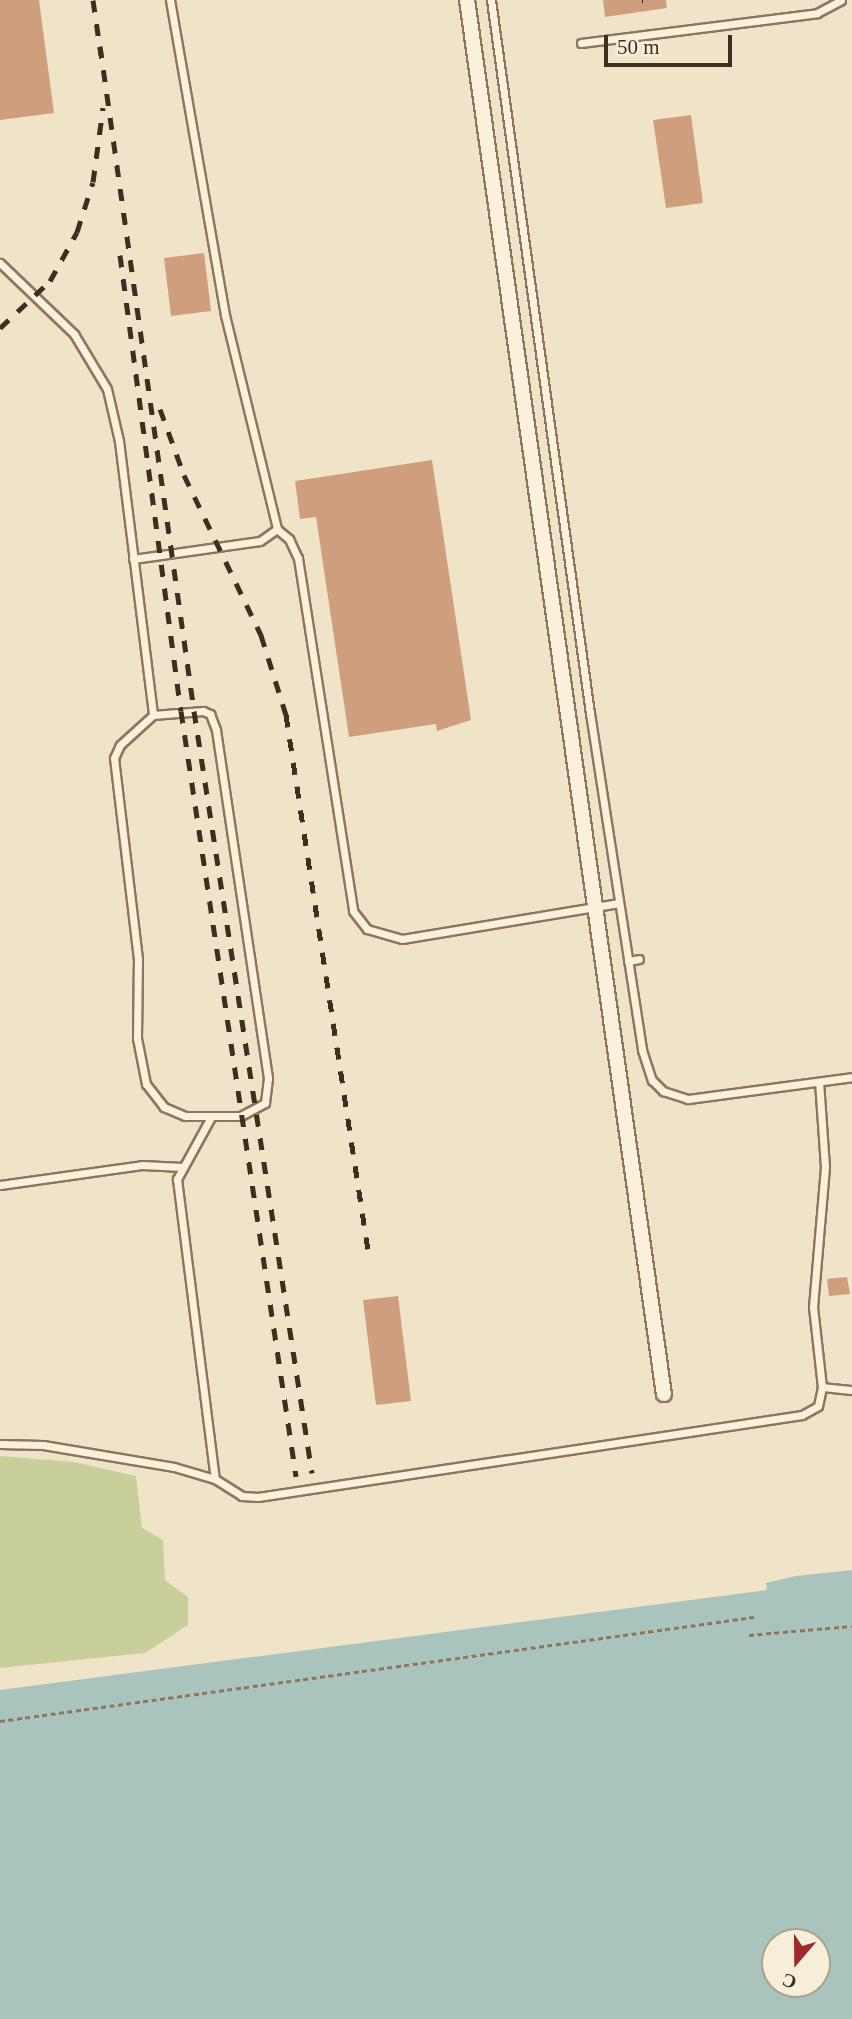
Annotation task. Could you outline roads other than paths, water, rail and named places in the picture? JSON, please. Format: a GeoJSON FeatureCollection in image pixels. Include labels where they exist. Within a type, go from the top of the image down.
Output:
{"type":"FeatureCollection","features":[{"type":"Feature","properties":{"kind":"street"},"geometry":{"type":"LineString","coordinates":[[467,0],[664,1394]]}},
{"type":"Feature","properties":{"kind":"lane"},"geometry":{"type":"LineString","coordinates":[[170,0],[223,303],[277,529],[289,539],[298,558],[349,899],[359,920],[378,934],[401,939],[619,903]]}},
{"type":"Feature","properties":{"kind":"lane"},"geometry":{"type":"LineString","coordinates":[[491,0],[619,903],[642,1050],[652,1080],[663,1091],[698,1100],[852,1077]]}},
{"type":"Feature","properties":{"kind":"lane"},"geometry":{"type":"LineString","coordinates":[[581,43],[817,13],[841,0]]}},
{"type":"Feature","properties":{"kind":"lane"},"geometry":{"type":"LineString","coordinates":[[0,264],[74,334],[107,389],[119,441],[152,715]]}},
{"type":"Feature","properties":{"kind":"lane"},"geometry":{"type":"LineString","coordinates":[[133,559],[260,541],[277,529]]}},
{"type":"Feature","properties":{"kind":"lane"},"geometry":{"type":"LineString","coordinates":[[203,711],[214,720],[266,1065],[268,1091],[255,1112],[211,1117],[185,1116],[164,1107],[154,1098],[140,1067],[138,959],[113,775],[120,745],[152,715],[203,711]]}},
{"type":"Feature","properties":{"kind":"lane"},"geometry":{"type":"LineString","coordinates":[[628,961],[639,959]]}},
{"type":"Feature","properties":{"kind":"lane"},"geometry":{"type":"LineString","coordinates":[[0,1444],[108,1456],[215,1479],[242,1496],[272,1495],[802,1415],[818,1406],[822,1387],[813,1298],[825,1167],[819,1082]]}},
{"type":"Feature","properties":{"kind":"lane"},"geometry":{"type":"LineString","coordinates":[[211,1117],[182,1167],[177,1198],[215,1479]]}},
{"type":"Feature","properties":{"kind":"lane"},"geometry":{"type":"LineString","coordinates":[[0,1185],[142,1165],[182,1167]]}},
{"type":"Feature","properties":{"kind":"lane"},"geometry":{"type":"LineString","coordinates":[[822,1387],[852,1390]]}},
{"type":"Feature","properties":{"kind":"water"},"geometry":{"type":"Polygon","coordinates":[[[852,1570],[852,2019],[0,2019],[0,1690],[767,1590],[766,1583],[796,1576],[852,1570]]]}},
{"type":"Feature","properties":{"kind":"railway"},"geometry":{"type":"LineString","coordinates":[[93,0],[101,55]]}},
{"type":"Feature","properties":{"kind":"railway"},"geometry":{"type":"LineString","coordinates":[[100,46],[194,711],[312,1473]]}},
{"type":"Feature","properties":{"kind":"railway"},"geometry":{"type":"LineString","coordinates":[[0,328],[50,281],[77,232],[93,182],[103,108]]}},
{"type":"Feature","properties":{"kind":"railway"},"geometry":{"type":"LineString","coordinates":[[120,255],[181,711],[296,1476]]}},
{"type":"Feature","properties":{"kind":"railway"},"geometry":{"type":"LineString","coordinates":[[160,409],[184,475],[261,635],[286,715],[369,1257]]}}]}
